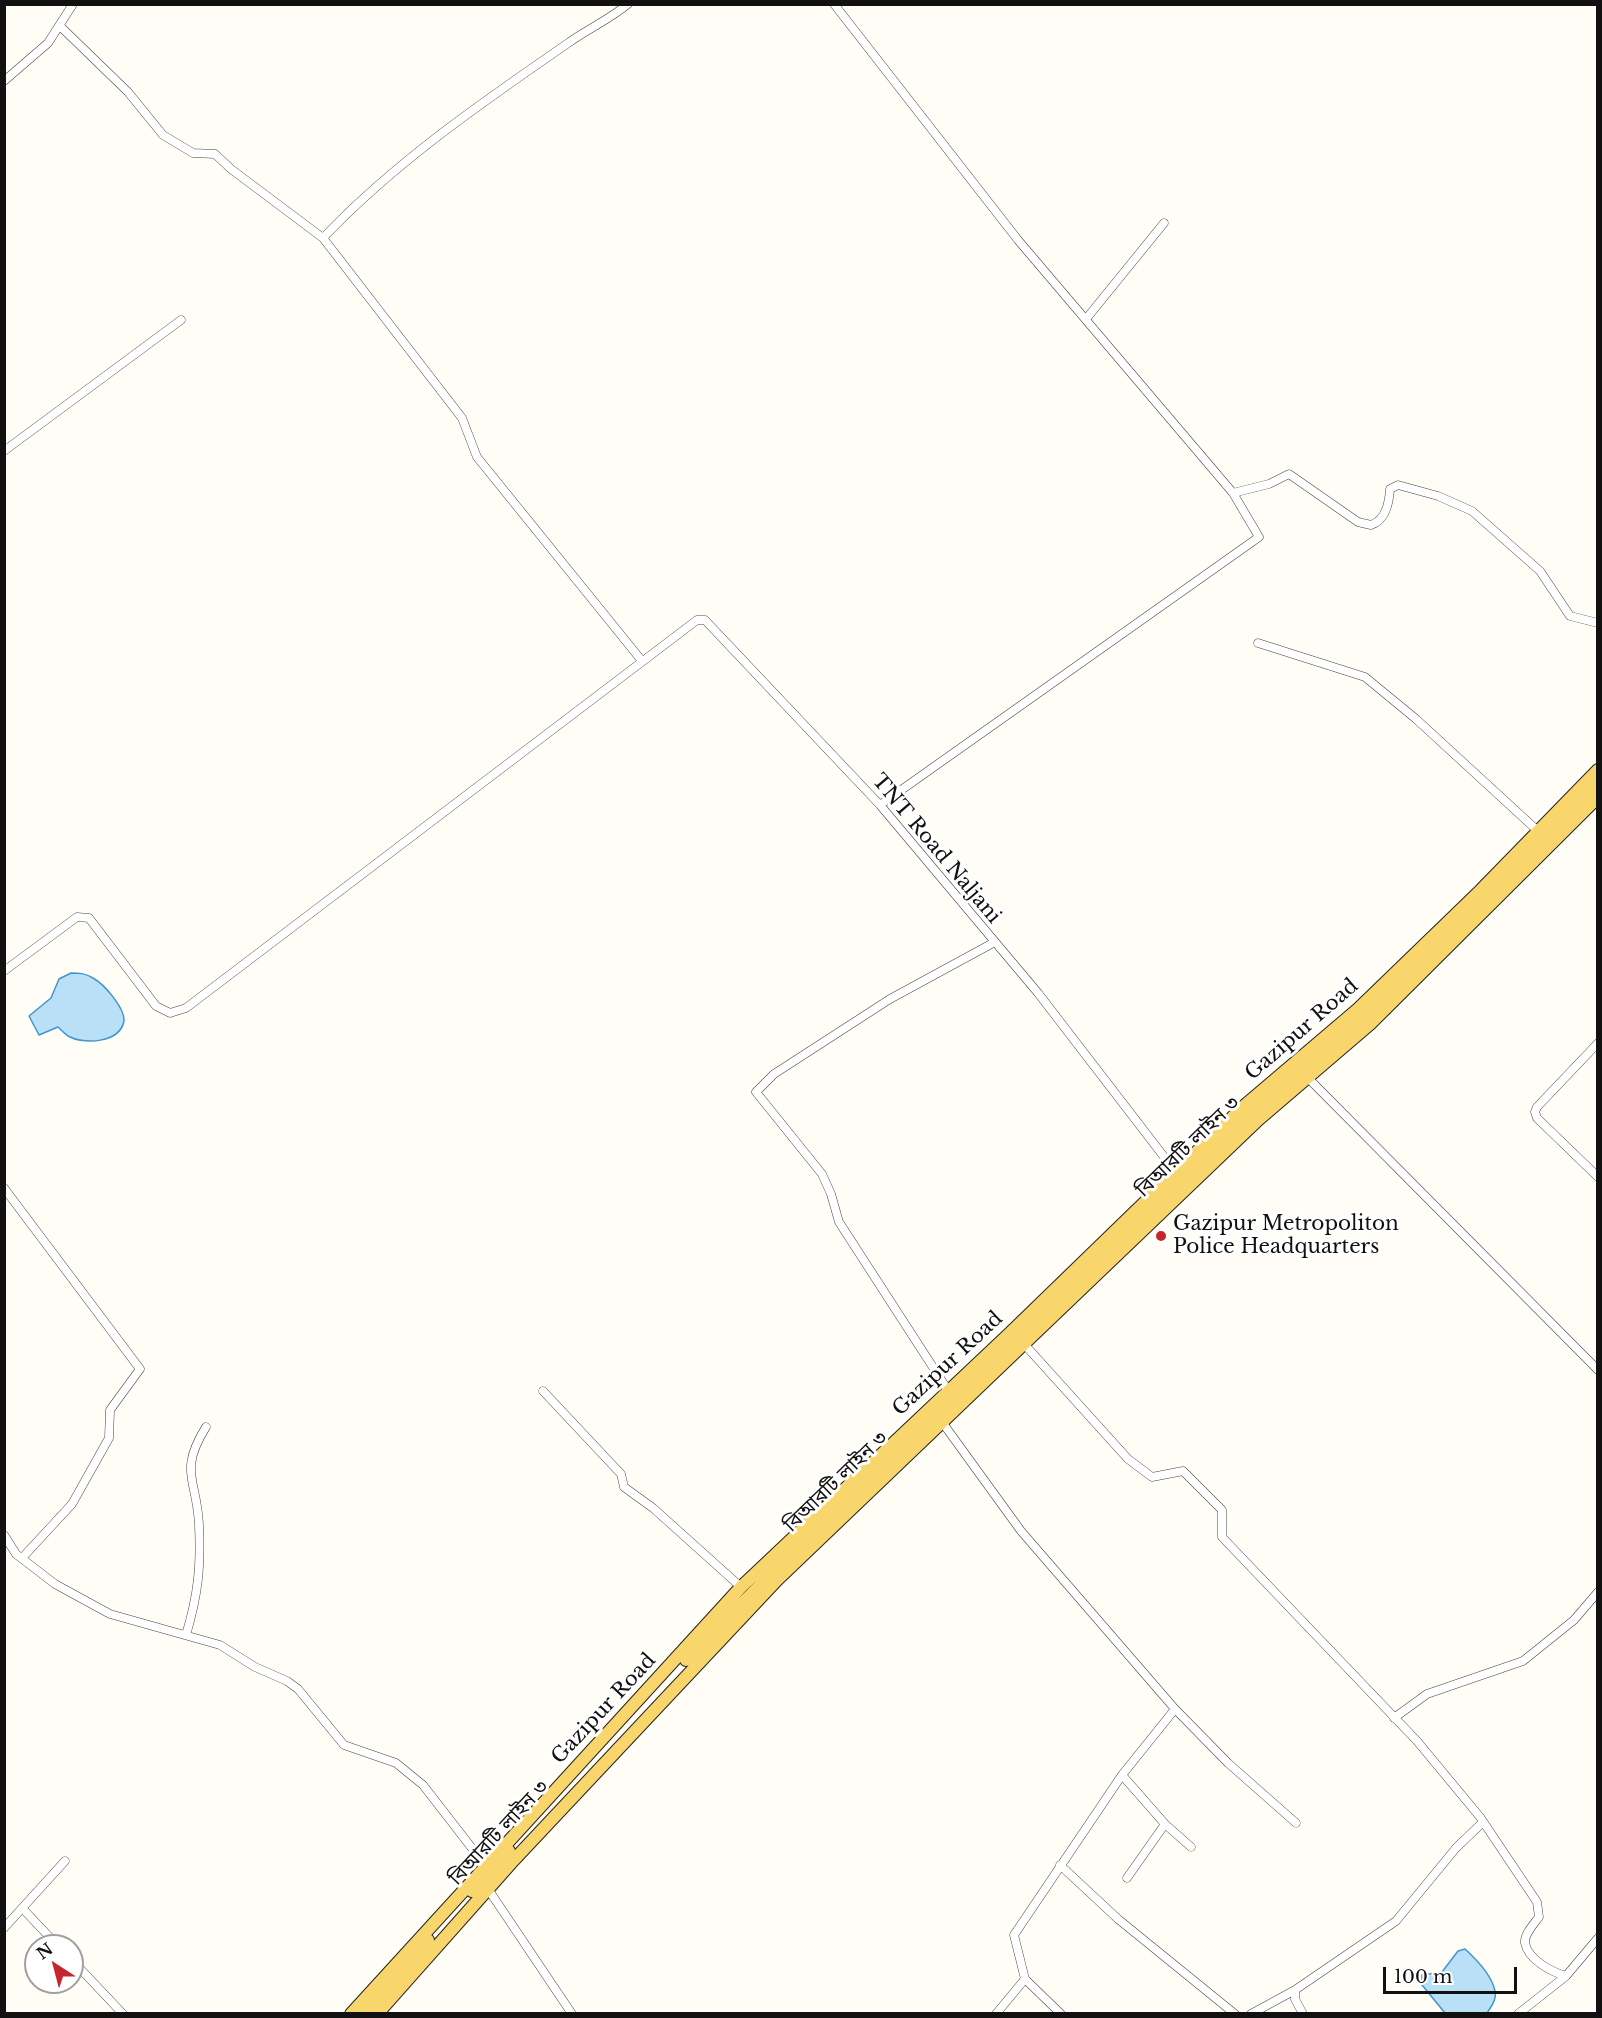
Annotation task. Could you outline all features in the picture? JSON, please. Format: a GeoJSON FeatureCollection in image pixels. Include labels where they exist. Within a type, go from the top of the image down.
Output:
{"type":"FeatureCollection","features":[{"type":"Feature","properties":{"kind":"main road","name":"Gazipur Road"},"geometry":{"type":"LineString","coordinates":[[351,2013],[741,1587],[949,1392],[1244,1106],[1358,1009],[1539,832],[1598,770]]}},
{"type":"Feature","properties":{"kind":"main road","name":"বিআরটি লাইন ৩"},"geometry":{"type":"LineString","coordinates":[[365,2013],[444,1921],[661,1687],[798,1546],[1250,1113],[1364,1017],[1598,784]]}},
{"type":"Feature","properties":{"kind":"main road","name":"Gazipur Road"},"geometry":{"type":"LineString","coordinates":[[377,2013],[488,1889],[777,1580],[1258,1120],[1396,999],[1598,796]]}},
{"type":"Feature","properties":{"kind":"street"},"geometry":{"type":"LineString","coordinates":[[4,81],[48,43],[62,27],[73,4]]}},
{"type":"Feature","properties":{"kind":"street"},"geometry":{"type":"LineString","coordinates":[[322,238],[356,202],[441,136],[576,38],[628,4]]}},
{"type":"Feature","properties":{"kind":"street"},"geometry":{"type":"LineString","coordinates":[[834,4],[1018,240],[1233,493],[1259,537],[880,805]]}},
{"type":"Feature","properties":{"kind":"street"},"geometry":{"type":"LineString","coordinates":[[62,27],[128,92],[163,135],[193,153],[215,154],[231,170],[322,238],[462,418],[477,457],[642,661]]}},
{"type":"Feature","properties":{"kind":"street"},"geometry":{"type":"LineString","coordinates":[[1086,319],[1164,223]]}},
{"type":"Feature","properties":{"kind":"street"},"geometry":{"type":"LineString","coordinates":[[4,451],[181,320]]}},
{"type":"Feature","properties":{"kind":"street"},"geometry":{"type":"LineString","coordinates":[[1233,493],[1269,484],[1289,474],[1358,522],[1371,525],[1382,517],[1389,503],[1390,489],[1398,485],[1438,496],[1472,511],[1540,571],[1570,616],[1598,623]]}},
{"type":"Feature","properties":{"kind":"street","name":"TNT Road Naljani"},"geometry":{"type":"LineString","coordinates":[[4,971],[77,917],[89,918],[156,1006],[170,1013],[186,1008],[696,620],[705,620],[880,805],[993,943],[1038,993],[1175,1171]]}},
{"type":"Feature","properties":{"kind":"street"},"geometry":{"type":"LineString","coordinates":[[1258,644],[1365,677],[1416,719],[1539,832]]}},
{"type":"Feature","properties":{"kind":"street"},"geometry":{"type":"LineString","coordinates":[[949,1392],[839,1222],[831,1194],[822,1174],[756,1092],[774,1074],[890,999],[993,943]]}},
{"type":"Feature","properties":{"kind":"street"},"geometry":{"type":"LineString","coordinates":[[1598,1042],[1537,1107],[1535,1112],[1537,1118],[1598,1177]]}},
{"type":"Feature","properties":{"kind":"street"},"geometry":{"type":"LineString","coordinates":[[1308,1077],[1598,1370]]}},
{"type":"Feature","properties":{"kind":"street"},"geometry":{"type":"LineString","coordinates":[[4,1188],[140,1369],[110,1410],[109,1438],[72,1504],[22,1558]]}},
{"type":"Feature","properties":{"kind":"street"},"geometry":{"type":"LineString","coordinates":[[1025,1345],[1128,1459],[1152,1478],[1183,1471],[1222,1510],[1222,1538],[1417,1741],[1483,1822],[1537,1902],[1539,1917],[1527,1935],[1525,1942],[1528,1949],[1548,1970],[1566,1976]]}},
{"type":"Feature","properties":{"kind":"street"},"geometry":{"type":"LineString","coordinates":[[543,1390],[621,1474],[624,1487],[653,1508],[741,1587]]}},
{"type":"Feature","properties":{"kind":"street"},"geometry":{"type":"LineString","coordinates":[[942,1422],[1021,1531],[1175,1708],[1228,1763],[1296,1823]]}},
{"type":"Feature","properties":{"kind":"street"},"geometry":{"type":"LineString","coordinates":[[186,1635],[198,1591],[199,1566],[197,1504],[188,1473],[195,1445],[206,1427]]}},
{"type":"Feature","properties":{"kind":"street"},"geometry":{"type":"LineString","coordinates":[[4,1535],[22,1558],[55,1584],[110,1614],[219,1646],[255,1667],[287,1681],[298,1689],[344,1745],[396,1763],[423,1785],[485,1865]]}},
{"type":"Feature","properties":{"kind":"street"},"geometry":{"type":"LineString","coordinates":[[1394,1718],[1428,1694],[1523,1661],[1574,1620],[1598,1592]]}},
{"type":"Feature","properties":{"kind":"street"},"geometry":{"type":"LineString","coordinates":[[1061,2013],[1025,1979],[1014,1935],[1122,1775],[1175,1708]]}},
{"type":"Feature","properties":{"kind":"street"},"geometry":{"type":"LineString","coordinates":[[1122,1775],[1165,1824],[1191,1847]]}},
{"type":"Feature","properties":{"kind":"street"},"geometry":{"type":"LineString","coordinates":[[1251,2013],[1294,1989],[1396,1921],[1456,1848],[1483,1822]]}},
{"type":"Feature","properties":{"kind":"street"},"geometry":{"type":"LineString","coordinates":[[1127,1878],[1165,1824]]}},
{"type":"Feature","properties":{"kind":"street"},"geometry":{"type":"LineString","coordinates":[[4,1928],[65,1861]]}},
{"type":"Feature","properties":{"kind":"street"},"geometry":{"type":"LineString","coordinates":[[1060,1865],[1118,1919],[1235,2013]]}},
{"type":"Feature","properties":{"kind":"street"},"geometry":{"type":"LineString","coordinates":[[488,1889],[572,2013]]}},
{"type":"Feature","properties":{"kind":"street"},"geometry":{"type":"LineString","coordinates":[[22,1908],[47,1934]]}},
{"type":"Feature","properties":{"kind":"street"},"geometry":{"type":"LineString","coordinates":[[1518,2013],[1566,1976],[1598,1938]]}},
{"type":"Feature","properties":{"kind":"street"},"geometry":{"type":"LineString","coordinates":[[1588,1952],[1598,1951]]}},
{"type":"Feature","properties":{"kind":"street"},"geometry":{"type":"LineString","coordinates":[[84,1972],[123,2013]]}},
{"type":"Feature","properties":{"kind":"street"},"geometry":{"type":"LineString","coordinates":[[996,2013],[1025,1979]]}},
{"type":"Feature","properties":{"kind":"street"},"geometry":{"type":"LineString","coordinates":[[1294,1989],[1295,1999],[1303,2013]]}},
{"type":"Feature","properties":{"kind":"water"},"geometry":{"type":"Polygon","coordinates":[[[71,973],[85,974],[93,978],[103,985],[113,997],[121,1010],[124,1021],[116,1034],[100,1040],[83,1041],[68,1036],[58,1027],[39,1035],[29,1016],[51,998],[59,979],[71,973]]]}},
{"type":"Feature","properties":{"kind":"water"},"geometry":{"type":"Polygon","coordinates":[[[1465,1949],[1483,1968],[1493,1985],[1495,1997],[1487,2013],[1445,2013],[1422,1985],[1422,1975],[1442,1972],[1458,1951],[1465,1949]]]}},
{"type":"Feature","properties":{"kind":"place","name":"Gazipur Metropoliton Police Headquarters"},"geometry":{"type":"Point","coordinates":[1161,1236]}}]}
